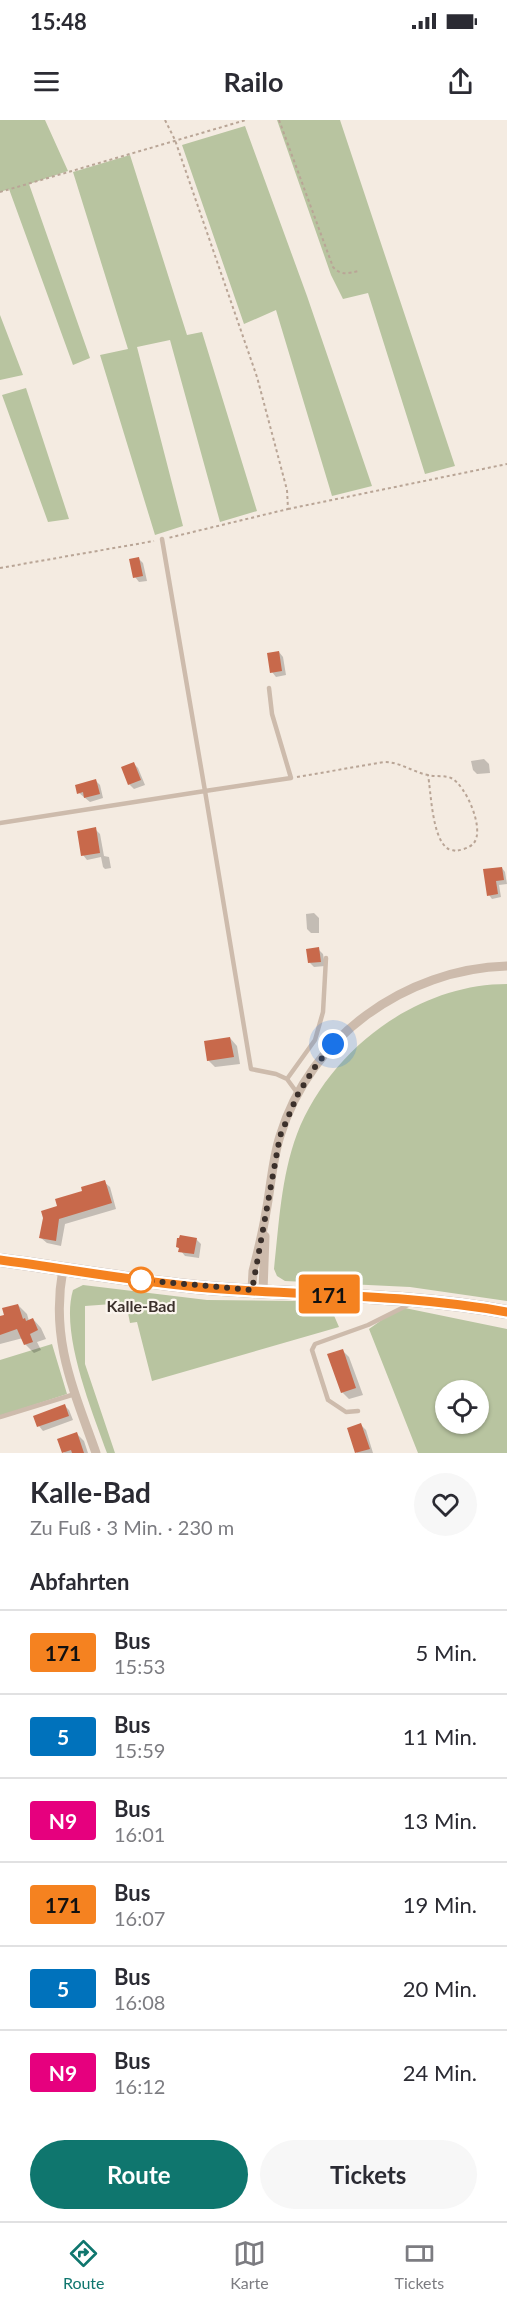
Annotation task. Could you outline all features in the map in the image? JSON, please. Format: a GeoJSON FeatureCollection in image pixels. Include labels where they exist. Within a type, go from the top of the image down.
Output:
{"type":"FeatureCollection","features":[{"type":"Feature","properties":{"kind":"main road"},"geometry":{"type":"LineString","coordinates":[[0,1260],[157,1282],[286,1294],[413,1299],[507,1312]]}},
{"type":"Feature","properties":{"kind":"street"},"geometry":{"type":"LineString","coordinates":[[257,1291],[266,1213],[280,1136],[298,1094],[315,1067],[333,1044],[387,1000],[433,979],[465,970],[507,966]]}},
{"type":"Feature","properties":{"kind":"street"},"geometry":{"type":"LineString","coordinates":[[63,1269],[60,1284],[59,1334],[65,1362],[96,1453]]}},
{"type":"Feature","properties":{"kind":"lane"},"geometry":{"type":"LineString","coordinates":[[162,539],[251,1069],[276,1074],[287,1079],[298,1094]]}},
{"type":"Feature","properties":{"kind":"lane"},"geometry":{"type":"LineString","coordinates":[[0,823],[291,778],[272,714],[269,687]]}},
{"type":"Feature","properties":{"kind":"lane"},"geometry":{"type":"LineString","coordinates":[[287,1079],[315,1040],[323,1012],[326,958]]}},
{"type":"Feature","properties":{"kind":"lane"},"geometry":{"type":"LineString","coordinates":[[358,1411],[346,1412],[328,1400],[312,1350],[315,1344],[368,1325],[408,1306],[413,1299]]}},
{"type":"Feature","properties":{"kind":"lane"},"geometry":{"type":"LineString","coordinates":[[0,1417],[75,1394]]}},
{"type":"Feature","properties":{"kind":"path"},"geometry":{"type":"LineString","coordinates":[[165,120],[175,140],[257,377],[286,490],[288,509]]}},
{"type":"Feature","properties":{"kind":"path"},"geometry":{"type":"LineString","coordinates":[[0,192],[246,120]]}},
{"type":"Feature","properties":{"kind":"path"},"geometry":{"type":"LineString","coordinates":[[279,120],[333,267],[337,272],[345,274],[359,271]]}},
{"type":"Feature","properties":{"kind":"path"},"geometry":{"type":"LineString","coordinates":[[0,568],[162,539],[288,509],[507,464]]}},
{"type":"Feature","properties":{"kind":"path"},"geometry":{"type":"LineString","coordinates":[[291,778],[384,762],[396,762],[428,775],[451,778],[464,790],[477,822],[478,836],[473,844],[456,851],[447,848],[441,840],[436,827],[428,775]]}},
{"type":"Feature","properties":{"kind":"green space"},"geometry":{"type":"Polygon","coordinates":[[[0,120],[45,120],[68,171],[29,184],[90,358],[73,365],[9,189],[0,192],[0,120]]]}},
{"type":"Feature","properties":{"kind":"green space"},"geometry":{"type":"Polygon","coordinates":[[[277,120],[340,120],[455,466],[425,474],[368,293],[343,299],[331,275],[277,120]]]}},
{"type":"Feature","properties":{"kind":"green space"},"geometry":{"type":"Polygon","coordinates":[[[245,126],[307,296],[372,486],[332,496],[276,310],[244,324],[182,145],[245,126]]]}},
{"type":"Feature","properties":{"kind":"green space"},"geometry":{"type":"Polygon","coordinates":[[[130,155],[187,335],[202,332],[257,511],[220,522],[170,340],[137,347],[183,526],[155,535],[100,355],[128,349],[73,172],[130,155]]]}},
{"type":"Feature","properties":{"kind":"green space"},"geometry":{"type":"Polygon","coordinates":[[[0,315],[23,375],[0,380],[0,315]]]}},
{"type":"Feature","properties":{"kind":"green space"},"geometry":{"type":"Polygon","coordinates":[[[26,388],[69,519],[48,522],[2,395],[26,388]]]}},
{"type":"Feature","properties":{"kind":"green space"},"geometry":{"type":"Polygon","coordinates":[[[507,984],[507,1301],[410,1287],[285,1281],[277,1276],[274,1269],[287,1167],[297,1134],[311,1104],[331,1076],[354,1050],[380,1028],[409,1010],[440,996],[473,987],[507,984]]]}},
{"type":"Feature","properties":{"kind":"green space"},"geometry":{"type":"Polygon","coordinates":[[[83,1285],[207,1300],[296,1301],[296,1303],[329,1304],[339,1327],[152,1381],[137,1322],[130,1323],[126,1303],[85,1306],[85,1364],[115,1453],[107,1453],[86,1394],[71,1328],[70,1308],[73,1290],[83,1285]]]}},
{"type":"Feature","properties":{"kind":"green space"},"geometry":{"type":"Polygon","coordinates":[[[400,1307],[507,1329],[507,1453],[418,1453],[369,1329],[400,1307]]]}},
{"type":"Feature","properties":{"kind":"green space"},"geometry":{"type":"Polygon","coordinates":[[[52,1344],[67,1394],[0,1416],[0,1360],[52,1344]]]}},
{"type":"Feature","properties":{"kind":"building"},"geometry":{"type":"Polygon","coordinates":[[[139,557],[143,576],[133,578],[129,559],[139,557]]]}},
{"type":"Feature","properties":{"kind":"building"},"geometry":{"type":"Polygon","coordinates":[[[279,651],[282,671],[270,673],[267,653],[279,651]]]}},
{"type":"Feature","properties":{"kind":"building"},"geometry":{"type":"Polygon","coordinates":[[[134,762],[141,780],[128,785],[121,767],[134,762]]]}},
{"type":"Feature","properties":{"kind":"building"},"geometry":{"type":"Polygon","coordinates":[[[96,779],[100,794],[84,798],[83,792],[77,794],[75,785],[96,779]]]}},
{"type":"Feature","properties":{"kind":"building"},"geometry":{"type":"Polygon","coordinates":[[[96,827],[100,853],[81,856],[77,831],[96,827]]]}},
{"type":"Feature","properties":{"kind":"building"},"geometry":{"type":"Polygon","coordinates":[[[502,867],[504,880],[496,881],[498,894],[487,896],[483,869],[502,867]]]}},
{"type":"Feature","properties":{"kind":"building"},"geometry":{"type":"Polygon","coordinates":[[[319,947],[321,962],[308,963],[306,949],[319,947]]]}},
{"type":"Feature","properties":{"kind":"building"},"geometry":{"type":"Polygon","coordinates":[[[230,1037],[234,1057],[207,1061],[204,1041],[230,1037]]]}},
{"type":"Feature","properties":{"kind":"building"},"geometry":{"type":"Polygon","coordinates":[[[105,1180],[112,1203],[59,1219],[56,1241],[39,1238],[43,1218],[41,1211],[57,1206],[55,1199],[82,1191],[81,1187],[105,1180]]]}},
{"type":"Feature","properties":{"kind":"building"},"geometry":{"type":"Polygon","coordinates":[[[180,1235],[197,1238],[194,1254],[178,1252],[177,1238],[180,1235]]]}},
{"type":"Feature","properties":{"kind":"building"},"geometry":{"type":"Polygon","coordinates":[[[18,1304],[23,1319],[25,1318],[26,1321],[33,1318],[38,1330],[30,1334],[33,1342],[24,1345],[17,1329],[0,1335],[0,1316],[4,1315],[2,1308],[18,1304]]]}},
{"type":"Feature","properties":{"kind":"building"},"geometry":{"type":"Polygon","coordinates":[[[343,1349],[356,1388],[341,1393],[327,1354],[343,1349]]]}},
{"type":"Feature","properties":{"kind":"building"},"geometry":{"type":"Polygon","coordinates":[[[65,1404],[69,1416],[37,1427],[33,1416],[65,1404]]]}},
{"type":"Feature","properties":{"kind":"building"},"geometry":{"type":"Polygon","coordinates":[[[361,1423],[370,1449],[355,1453],[347,1428],[361,1423]]]}},
{"type":"Feature","properties":{"kind":"building"},"geometry":{"type":"Polygon","coordinates":[[[77,1432],[84,1453],[72,1453],[71,1450],[62,1453],[57,1439],[77,1432]]]}},
{"type":"Feature","properties":{"kind":"bus line","name":"171"},"geometry":{"type":"LineString","coordinates":[[0,1260],[208,1288],[283,1294],[306,1293],[413,1299],[507,1312]]}},
{"type":"Feature","properties":{"kind":"place","name":"Kalle-Bad"},"geometry":{"type":"Point","coordinates":[141,1280]}},
{"type":"Feature","properties":{"kind":"route"},"geometry":{"type":"LineString","coordinates":[[141,1280],[208,1288],[252,1290],[275,1153],[280,1136],[298,1094],[333,1044]]}}]}
